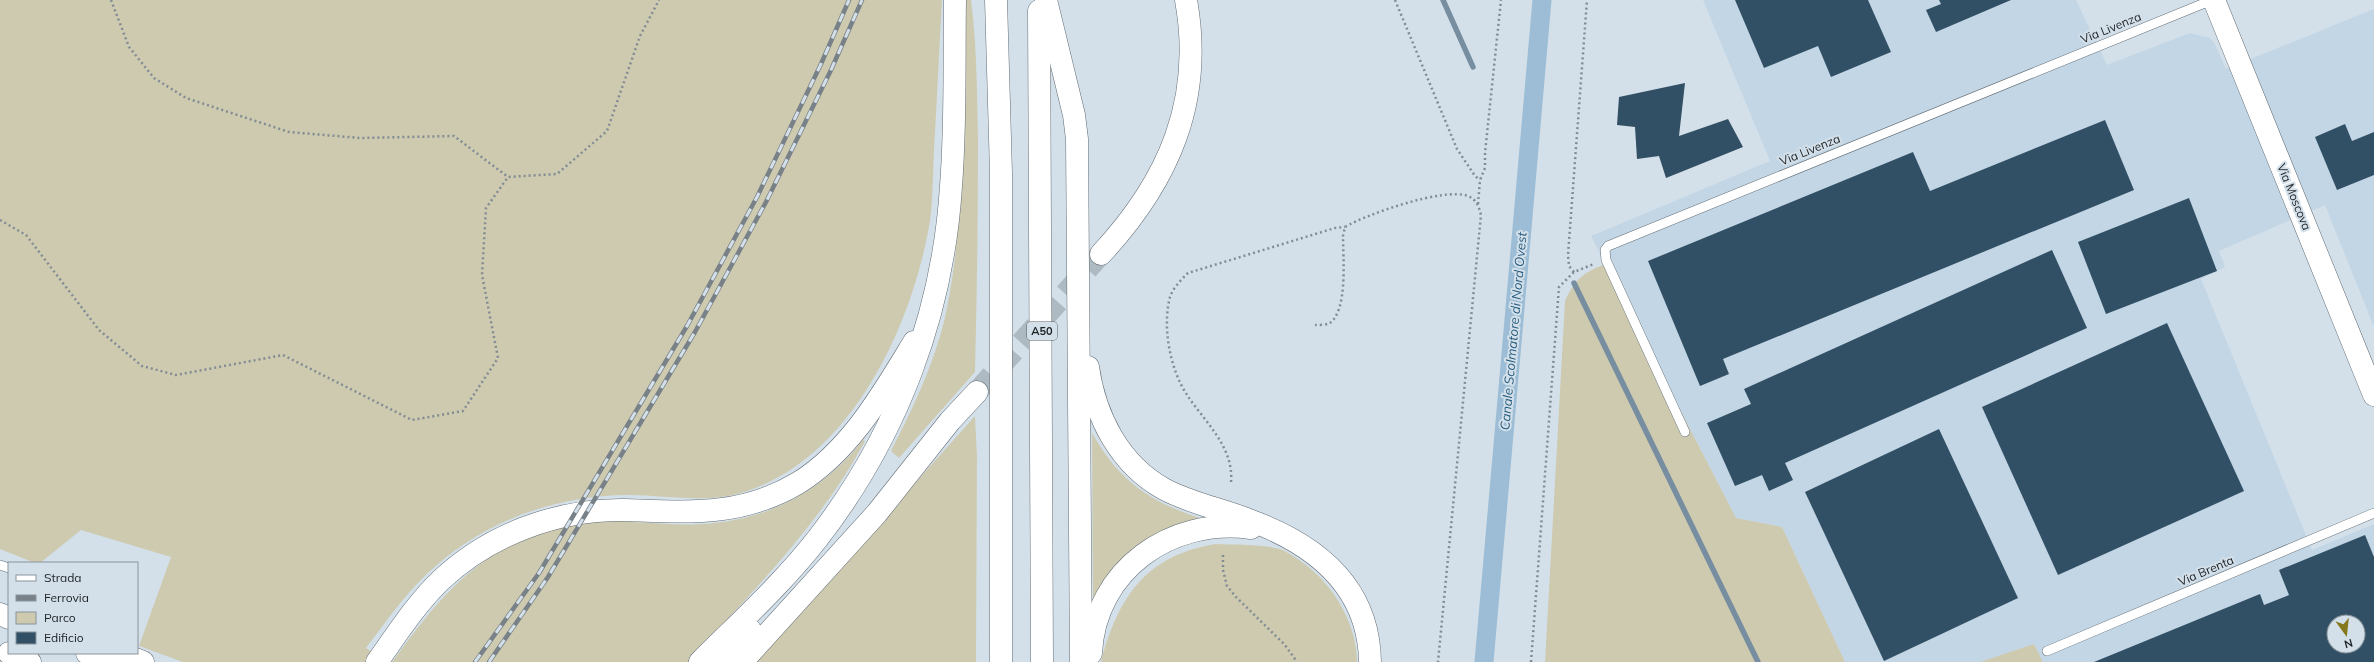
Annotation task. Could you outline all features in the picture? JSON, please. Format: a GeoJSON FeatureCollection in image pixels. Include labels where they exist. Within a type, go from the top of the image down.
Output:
{"type":"FeatureCollection","features":[{"type":"Feature","properties":{"kind":"main road"},"geometry":{"type":"LineString","coordinates":[[700,662],[773,588],[817,540],[868,463],[913,370],[925,336],[942,262],[951,186],[955,0]]}},
{"type":"Feature","properties":{"kind":"main road"},"geometry":{"type":"LineString","coordinates":[[996,0],[1001,173],[1001,662]]}},
{"type":"Feature","properties":{"kind":"main road","name":"A50"},"geometry":{"type":"LineString","coordinates":[[1039,0],[1041,122],[1042,662]]}},
{"type":"Feature","properties":{"kind":"main road"},"geometry":{"type":"LineString","coordinates":[[1046,0],[1074,115],[1077,139],[1080,310],[1078,395],[1081,662]]}},
{"type":"Feature","properties":{"kind":"main road"},"geometry":{"type":"LineString","coordinates":[[1101,254],[1145,200],[1168,160],[1178,133],[1190,80],[1191,38],[1186,0]]}},
{"type":"Feature","properties":{"kind":"main road","name":"Via Moscova"},"geometry":{"type":"LineString","coordinates":[[2213,0],[2374,395]]}},
{"type":"Feature","properties":{"kind":"main road"},"geometry":{"type":"LineString","coordinates":[[378,660],[417,607],[440,581],[471,556],[528,526],[552,519],[600,511],[705,512],[727,510],[751,504],[798,483],[835,454],[851,436],[914,343],[933,305]]}},
{"type":"Feature","properties":{"kind":"main road"},"geometry":{"type":"LineString","coordinates":[[1080,310],[1094,397],[1106,428],[1126,459],[1164,489],[1280,532],[1309,548],[1324,560],[1345,584],[1354,598],[1363,620],[1368,640],[1370,662]]}},
{"type":"Feature","properties":{"kind":"main road"},"geometry":{"type":"LineString","coordinates":[[742,662],[877,513],[950,422],[977,392]]}},
{"type":"Feature","properties":{"kind":"main road"},"geometry":{"type":"LineString","coordinates":[[720,662],[842,529],[950,422]]}},
{"type":"Feature","properties":{"kind":"main road"},"geometry":{"type":"LineString","coordinates":[[1090,662],[1094,630],[1110,592],[1123,573],[1144,553],[1174,536],[1199,528],[1220,526],[1280,532]]}},
{"type":"Feature","properties":{"kind":"main road"},"geometry":{"type":"LineString","coordinates":[[720,662],[773,588]]}},
{"type":"Feature","properties":{"kind":"main road"},"geometry":{"type":"LineString","coordinates":[[11,654],[30,662]]}},
{"type":"Feature","properties":{"kind":"main road"},"geometry":{"type":"LineString","coordinates":[[88,654],[107,662]]}},
{"type":"Feature","properties":{"kind":"main road"},"geometry":{"type":"LineString","coordinates":[[123,654],[143,662]]}},
{"type":"Feature","properties":{"kind":"lane","name":"Via Livenza"},"geometry":{"type":"LineString","coordinates":[[1606,260],[1604,250],[1614,242],[2213,0]]}},
{"type":"Feature","properties":{"kind":"lane"},"geometry":{"type":"LineString","coordinates":[[1606,260],[1685,432]]}},
{"type":"Feature","properties":{"kind":"lane","name":"Via Brenta"},"geometry":{"type":"LineString","coordinates":[[2046,651],[2374,513]]}},
{"type":"Feature","properties":{"kind":"path"},"geometry":{"type":"LineString","coordinates":[[111,0],[129,47],[154,78],[186,98],[289,132],[360,138],[454,136],[508,177],[557,174],[607,131],[640,36],[659,0]]}},
{"type":"Feature","properties":{"kind":"path"},"geometry":{"type":"LineString","coordinates":[[1395,0],[1458,149],[1475,176],[1480,180]]}},
{"type":"Feature","properties":{"kind":"path"},"geometry":{"type":"LineString","coordinates":[[1438,662],[1481,215],[1478,204],[1480,180],[1485,168],[1485,153],[1501,0]]}},
{"type":"Feature","properties":{"kind":"path"},"geometry":{"type":"LineString","coordinates":[[1574,272],[1569,266],[1568,255],[1587,0]]}},
{"type":"Feature","properties":{"kind":"path"},"geometry":{"type":"LineString","coordinates":[[0,220],[26,235],[99,330],[142,366],[176,375],[283,355],[412,420],[463,411],[498,358],[482,275],[482,268],[486,208],[508,177]]}},
{"type":"Feature","properties":{"kind":"path"},"geometry":{"type":"LineString","coordinates":[[1231,482],[1232,472],[1223,444],[1186,394],[1177,372],[1168,335],[1170,297],[1179,281],[1188,273],[1335,228],[1345,228],[1357,220],[1419,200],[1457,194],[1469,196],[1478,204]]}},
{"type":"Feature","properties":{"kind":"path"},"geometry":{"type":"LineString","coordinates":[[1315,325],[1329,323],[1338,315],[1342,301],[1343,236],[1345,228]]}},
{"type":"Feature","properties":{"kind":"path"},"geometry":{"type":"LineString","coordinates":[[1531,662],[1559,287],[1574,272],[1606,260]]}},
{"type":"Feature","properties":{"kind":"path"},"geometry":{"type":"LineString","coordinates":[[1223,555],[1223,570],[1227,586],[1236,597],[1285,645],[1297,662]]}},
{"type":"Feature","properties":{"kind":"shaded area"},"geometry":{"type":"Polygon","coordinates":[[[1703,0],[2076,0],[2107,65],[2190,33],[2210,38],[2215,44],[2226,69],[2374,9],[2374,327],[2325,205],[2219,251],[2225,267],[2201,279],[2312,550],[2374,524],[2374,662],[2043,662],[2034,644],[1980,662],[1845,662],[1782,527],[1736,518],[1591,236],[1770,161],[1703,0]]]}},
{"type":"Feature","properties":{"kind":"green space"},"geometry":{"type":"Polygon","coordinates":[[[0,0],[942,0],[930,221],[921,263],[907,306],[889,349],[866,390],[839,427],[807,458],[770,482],[728,496],[715,498],[622,495],[572,500],[548,506],[501,523],[458,548],[438,564],[418,583],[400,604],[366,648],[388,662],[183,662],[139,646],[171,557],[81,530],[41,562],[32,562],[0,549],[0,0]]]}},
{"type":"Feature","properties":{"kind":"green space"},"geometry":{"type":"Polygon","coordinates":[[[964,0],[971,0],[977,87],[978,198],[975,372],[899,458],[891,451],[908,417],[931,363],[943,327],[953,270],[961,193],[964,0]]]}},
{"type":"Feature","properties":{"kind":"green space"},"geometry":{"type":"Polygon","coordinates":[[[1605,264],[1736,518],[1782,527],[1845,662],[1545,662],[1565,301],[1572,287],[1580,278],[1591,270],[1605,264]]]}},
{"type":"Feature","properties":{"kind":"green space"},"geometry":{"type":"Polygon","coordinates":[[[975,416],[977,456],[976,662],[755,662],[975,416]]]}},
{"type":"Feature","properties":{"kind":"green space"},"geometry":{"type":"Polygon","coordinates":[[[1092,433],[1114,466],[1139,489],[1169,506],[1205,520],[1093,606],[1092,433]]]}},
{"type":"Feature","properties":{"kind":"green space"},"geometry":{"type":"Polygon","coordinates":[[[863,440],[865,441],[828,501],[784,556],[689,662],[392,662],[423,621],[456,584],[495,554],[518,542],[543,532],[570,525],[608,521],[702,524],[749,516],[792,500],[811,488],[830,474],[863,440]]]}},
{"type":"Feature","properties":{"kind":"green space"},"geometry":{"type":"Polygon","coordinates":[[[1216,544],[1256,545],[1280,549],[1308,567],[1320,577],[1339,602],[1347,617],[1356,647],[1357,662],[1101,662],[1116,618],[1126,599],[1139,583],[1153,569],[1171,558],[1192,550],[1216,544]]]}},
{"type":"Feature","properties":{"kind":"green space"},"geometry":{"type":"Polygon","coordinates":[[[2034,644],[2043,662],[1980,662],[2034,644]]]}},
{"type":"Feature","properties":{"kind":"building"},"geometry":{"type":"Polygon","coordinates":[[[1735,0],[1868,0],[1891,52],[1831,77],[1818,46],[1764,68],[1735,0]]]}},
{"type":"Feature","properties":{"kind":"building"},"geometry":{"type":"Polygon","coordinates":[[[1939,0],[2011,0],[1936,32],[1926,10],[1941,4],[1939,0]]]}},
{"type":"Feature","properties":{"kind":"building"},"geometry":{"type":"Polygon","coordinates":[[[1685,83],[1679,136],[1728,119],[1743,147],[1666,178],[1659,156],[1637,159],[1635,127],[1617,125],[1619,97],[1685,83]]]}},
{"type":"Feature","properties":{"kind":"building"},"geometry":{"type":"Polygon","coordinates":[[[2105,120],[2134,190],[1723,359],[1729,374],[1700,386],[1648,261],[1913,152],[1930,191],[2105,120]]]}},
{"type":"Feature","properties":{"kind":"building"},"geometry":{"type":"Polygon","coordinates":[[[2345,124],[2352,141],[2374,132],[2374,175],[2337,190],[2315,137],[2345,124]]]}},
{"type":"Feature","properties":{"kind":"building"},"geometry":{"type":"Polygon","coordinates":[[[2189,198],[2217,271],[2106,314],[2078,242],[2189,198]]]}},
{"type":"Feature","properties":{"kind":"building"},"geometry":{"type":"Polygon","coordinates":[[[2052,250],[2087,328],[1785,463],[1793,480],[1769,491],[1762,475],[1735,486],[1707,423],[1751,404],[1744,389],[2052,250]]]}},
{"type":"Feature","properties":{"kind":"building"},"geometry":{"type":"Polygon","coordinates":[[[2167,323],[2244,491],[2058,575],[1982,407],[2167,323]]]}},
{"type":"Feature","properties":{"kind":"building"},"geometry":{"type":"Polygon","coordinates":[[[1939,429],[2018,598],[1884,661],[1805,492],[1939,429]]]}},
{"type":"Feature","properties":{"kind":"building"},"geometry":{"type":"Polygon","coordinates":[[[2365,535],[2374,557],[2374,662],[2094,662],[2260,594],[2264,605],[2289,595],[2279,570],[2365,535]]]}},
{"type":"Feature","properties":{"kind":"waterway"},"geometry":{"type":"LineString","coordinates":[[1443,0],[1473,67]]}},
{"type":"Feature","properties":{"kind":"waterway","name":"Canale Scolmatore di Nord Ovest"},"geometry":{"type":"LineString","coordinates":[[1484,662],[1542,0]]}},
{"type":"Feature","properties":{"kind":"waterway"},"geometry":{"type":"LineString","coordinates":[[1574,283],[1758,662]]}},
{"type":"Feature","properties":{"kind":"tunnel"},"geometry":{"type":"LineString","coordinates":[[977,392],[1101,254]]}},
{"type":"Feature","properties":{"kind":"railway"},"geometry":{"type":"LineString","coordinates":[[475,662],[539,573],[687,326],[757,197],[821,64],[849,0]]}},
{"type":"Feature","properties":{"kind":"railway"},"geometry":{"type":"LineString","coordinates":[[489,662],[548,577],[695,332],[766,202],[831,70],[862,0]]}}]}
